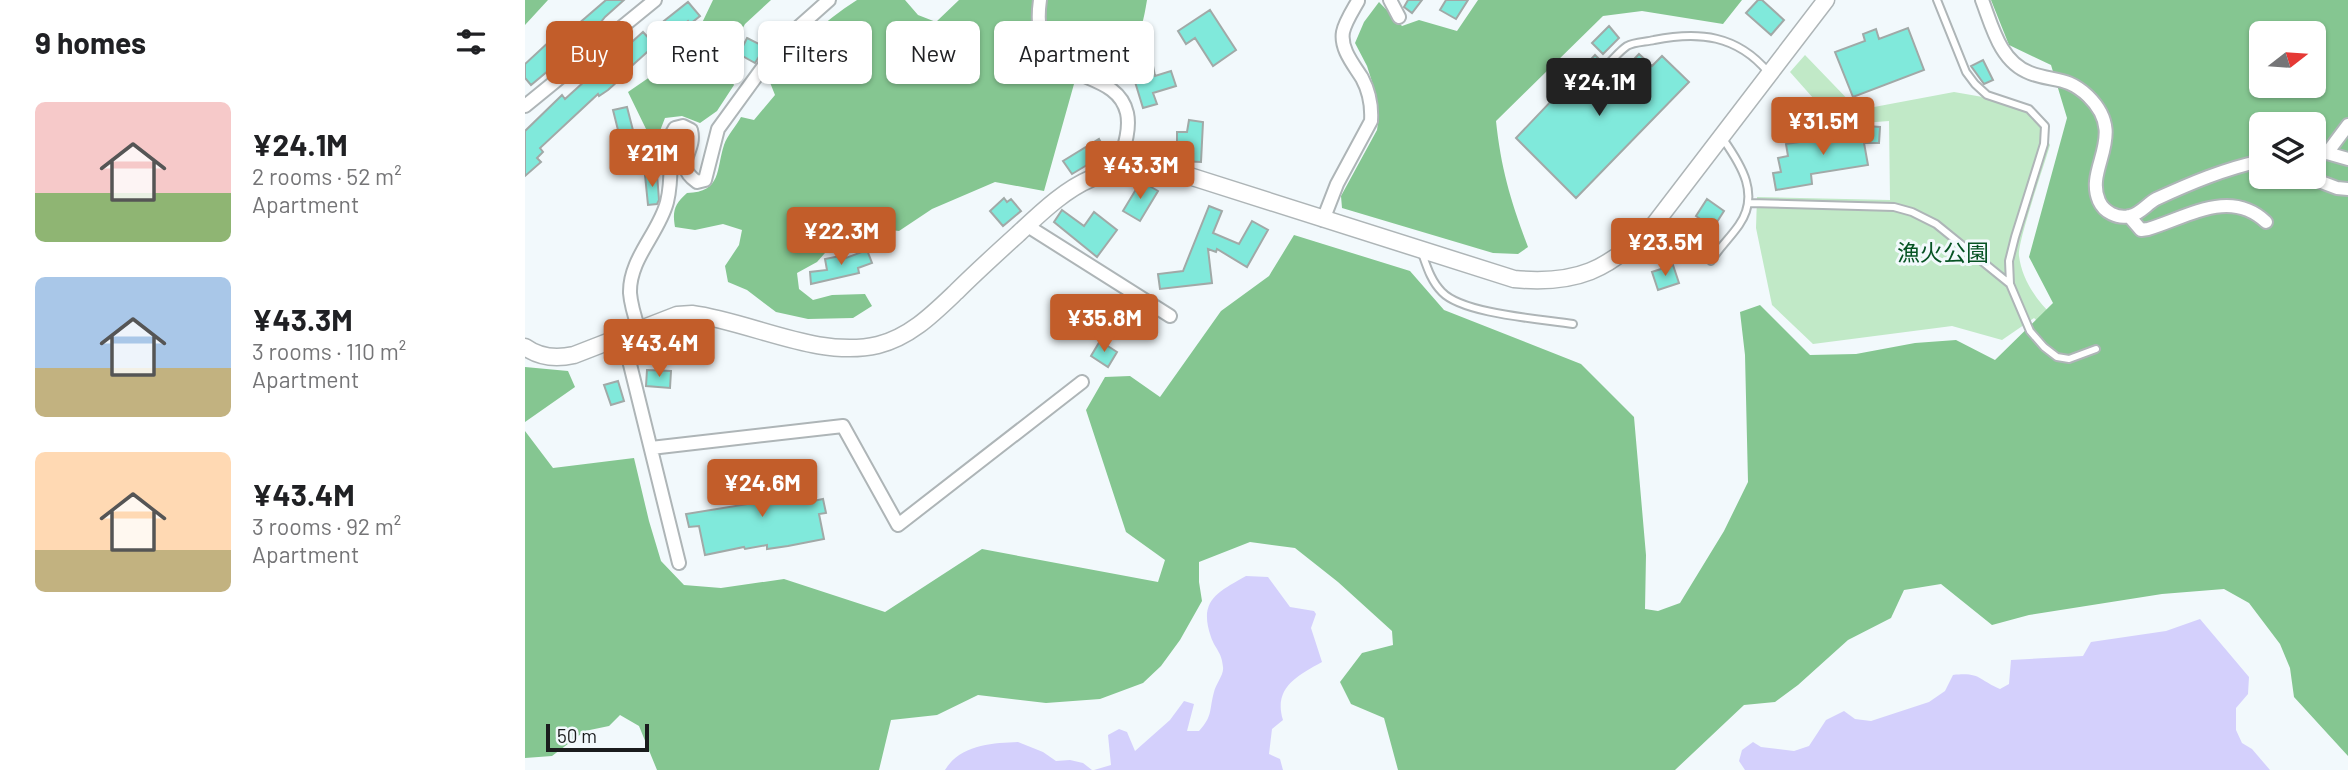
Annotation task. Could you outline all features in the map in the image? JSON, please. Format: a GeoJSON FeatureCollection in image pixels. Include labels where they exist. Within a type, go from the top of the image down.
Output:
{"type":"FeatureCollection","features":[{"type":"Feature","properties":{"kind":"street"},"geometry":{"type":"LineString","coordinates":[[525,106],[655,0]]}},
{"type":"Feature","properties":{"kind":"street"},"geometry":{"type":"LineString","coordinates":[[680,563],[651,448],[631,333],[631,282],[639,259],[667,202],[670,137],[675,128],[683,126],[691,130],[694,139],[685,158],[685,168],[697,182],[705,180],[717,130],[766,63],[793,32],[829,0]]}},
{"type":"Feature","properties":{"kind":"street"},"geometry":{"type":"LineString","coordinates":[[1040,0],[1038,31],[1043,46],[1061,63],[1106,87],[1119,97],[1124,105],[1128,115],[1126,135],[1117,171]]}},
{"type":"Feature","properties":{"kind":"street"},"geometry":{"type":"LineString","coordinates":[[1390,0],[1399,16]]}},
{"type":"Feature","properties":{"kind":"street"},"geometry":{"type":"LineString","coordinates":[[525,347],[538,355],[558,359],[677,315],[692,314],[842,349],[881,344],[921,325],[1050,202],[1067,190],[1100,175],[1140,169],[1183,174],[1514,279],[1539,282],[1585,274],[1627,252],[1653,226],[1826,0]]}},
{"type":"Feature","properties":{"kind":"street"},"geometry":{"type":"LineString","coordinates":[[1982,0],[1999,44],[2011,61],[2029,73],[2068,81],[2088,96],[2100,110],[2106,132],[2104,155],[2095,185],[2099,201],[2106,212],[2116,216],[2129,216],[2139,212],[2152,201],[2207,176],[2249,164]]}},
{"type":"Feature","properties":{"kind":"street"},"geometry":{"type":"LineString","coordinates":[[1323,219],[1337,184],[1371,121],[1369,95],[1344,44],[1343,32],[1358,1]]}},
{"type":"Feature","properties":{"kind":"street"},"geometry":{"type":"LineString","coordinates":[[2348,125],[2327,153],[2348,159]]}},
{"type":"Feature","properties":{"kind":"street"},"geometry":{"type":"LineString","coordinates":[[2326,184],[2348,189]]}},
{"type":"Feature","properties":{"kind":"street"},"geometry":{"type":"LineString","coordinates":[[2129,216],[2141,230],[2225,204],[2258,214],[2266,222]]}},
{"type":"Feature","properties":{"kind":"street"},"geometry":{"type":"LineString","coordinates":[[1026,225],[1170,316]]}},
{"type":"Feature","properties":{"kind":"street"},"geometry":{"type":"LineString","coordinates":[[651,448],[843,426],[898,525],[1082,382]]}},
{"type":"Feature","properties":{"kind":"lane"},"geometry":{"type":"LineString","coordinates":[[1937,0],[1966,72],[1975,84],[1987,94],[2029,109],[2045,126],[2044,144],[2009,261],[2010,284],[2030,331],[2057,357],[2069,359],[2096,349]]}},
{"type":"Feature","properties":{"kind":"lane"},"geometry":{"type":"LineString","coordinates":[[1611,61],[1629,45],[1673,35],[1696,36],[1725,41],[1741,48],[1755,56],[1770,73]]}},
{"type":"Feature","properties":{"kind":"lane"},"geometry":{"type":"LineString","coordinates":[[1711,261],[1741,223],[1750,203],[1744,173],[1722,137]]}},
{"type":"Feature","properties":{"kind":"lane"},"geometry":{"type":"LineString","coordinates":[[1750,203],[1894,207],[1912,212],[1935,224],[2010,284]]}},
{"type":"Feature","properties":{"kind":"lane"},"geometry":{"type":"LineString","coordinates":[[1421,251],[1429,273],[1441,291],[1456,303],[1477,309],[1573,324]]}},
{"type":"Feature","properties":{"kind":"green space"},"geometry":{"type":"Polygon","coordinates":[[[525,0],[548,0],[525,25],[525,0]]]}},
{"type":"Feature","properties":{"kind":"green space"},"geometry":{"type":"Polygon","coordinates":[[[713,0],[771,0],[744,26],[744,21],[703,21],[713,0]]]}},
{"type":"Feature","properties":{"kind":"green space"},"geometry":{"type":"Polygon","coordinates":[[[857,0],[905,0],[918,15],[933,21],[886,21],[886,84],[980,84],[980,21],[937,21],[959,0],[1147,0],[1143,21],[994,21],[994,84],[1074,84],[1044,191],[995,182],[932,209],[899,231],[873,228],[850,245],[825,253],[817,262],[797,273],[799,289],[813,300],[832,295],[865,294],[872,306],[853,318],[808,319],[776,312],[747,290],[728,282],[725,266],[739,245],[742,230],[723,224],[695,230],[675,227],[674,212],[687,193],[698,192],[712,184],[725,142],[741,117],[754,120],[775,95],[771,84],[872,84],[872,21],[828,21],[857,0]]]}},
{"type":"Feature","properties":{"kind":"green space"},"geometry":{"type":"Polygon","coordinates":[[[1478,0],[1742,0],[1723,24],[1642,11],[1603,16],[1496,121],[1507,185],[1528,247],[1518,254],[1493,253],[1342,208],[1341,196],[1377,130],[1379,116],[1367,66],[1355,43],[1364,22],[1379,2],[1402,26],[1419,20],[1457,31],[1478,0]]]}},
{"type":"Feature","properties":{"kind":"green space"},"geometry":{"type":"Polygon","coordinates":[[[1991,0],[2348,0],[2348,756],[2294,697],[2290,668],[2280,644],[2249,603],[2224,589],[2162,594],[2029,615],[1992,625],[1941,584],[1904,590],[1891,618],[1848,640],[1775,702],[1744,705],[1675,770],[1398,770],[1384,718],[1351,704],[1340,682],[1362,653],[1393,645],[1392,631],[1338,582],[1295,548],[1250,542],[1199,562],[1202,601],[1180,640],[1161,666],[1143,683],[1100,699],[1046,703],[978,695],[937,715],[891,720],[879,770],[657,770],[639,726],[620,715],[609,726],[585,731],[552,756],[525,758],[525,431],[553,468],[634,458],[661,561],[684,585],[721,588],[784,579],[885,612],[982,549],[1158,582],[1165,560],[1126,532],[1086,410],[1105,377],[1130,376],[1160,397],[1221,311],[1269,276],[1294,235],[1410,271],[1444,310],[1581,364],[1634,417],[1646,555],[1645,609],[1658,611],[1680,603],[1724,531],[1748,482],[1745,355],[1740,312],[1760,305],[1810,355],[1856,354],[1915,343],[1956,340],[1995,360],[2053,303],[2029,257],[2067,118],[2051,65],[2009,45],[1991,0]]]}},
{"type":"Feature","properties":{"kind":"green space","name":"漁火公園"},"geometry":{"type":"Polygon","coordinates":[[[1805,55],[1858,110],[1954,92],[2000,100],[2025,111],[2039,122],[2050,145],[2019,256],[2031,290],[2054,317],[2053,336],[2034,318],[2002,340],[1952,326],[1813,344],[1772,305],[1756,228],[1757,197],[1890,200],[1889,121],[1837,125],[1790,72],[1805,55]]]}},
{"type":"Feature","properties":{"kind":"green space"},"geometry":{"type":"Polygon","coordinates":[[[647,79],[647,84],[734,85],[717,111],[700,123],[682,116],[665,118],[658,136],[647,131],[628,92],[647,79]]]}},
{"type":"Feature","properties":{"kind":"green space"},"geometry":{"type":"Polygon","coordinates":[[[525,367],[568,371],[575,387],[525,422],[525,367]]]}},
{"type":"Feature","properties":{"kind":"shaded area"},"geometry":{"type":"Polygon","coordinates":[[[1246,576],[1268,577],[1290,607],[1314,611],[1316,614],[1311,628],[1322,662],[1289,684],[1281,699],[1283,720],[1272,729],[1269,754],[1280,759],[1283,770],[1094,770],[1111,765],[1108,735],[1119,729],[1127,732],[1135,751],[1170,720],[1184,701],[1194,704],[1187,731],[1199,731],[1203,726],[1209,717],[1215,689],[1223,670],[1208,624],[1209,606],[1219,593],[1246,576]]]}},
{"type":"Feature","properties":{"kind":"shaded area"},"geometry":{"type":"Polygon","coordinates":[[[2200,619],[2249,677],[2248,694],[2236,708],[2236,730],[2242,743],[2252,749],[2270,770],[1745,770],[1739,761],[1742,750],[1753,742],[1761,747],[1794,751],[1809,746],[1826,720],[1844,711],[1855,719],[1871,721],[1929,702],[1945,691],[1953,675],[1974,676],[2000,689],[2009,684],[2011,660],[2083,656],[2091,642],[2166,631],[2200,619]]]}},
{"type":"Feature","properties":{"kind":"shaded area"},"geometry":{"type":"Polygon","coordinates":[[[1018,742],[1043,752],[1056,761],[1083,763],[1092,770],[945,770],[959,755],[968,750],[1018,742]]]}},
{"type":"Feature","properties":{"kind":"building"},"geometry":{"type":"Polygon","coordinates":[[[606,0],[624,0],[602,21],[582,21],[606,0]]]}},
{"type":"Feature","properties":{"kind":"building"},"geometry":{"type":"Polygon","coordinates":[[[1408,0],[1422,0],[1412,13],[1404,7],[1408,0]]]}},
{"type":"Feature","properties":{"kind":"building"},"geometry":{"type":"Polygon","coordinates":[[[1446,0],[1468,0],[1456,19],[1440,10],[1446,0]]]}},
{"type":"Feature","properties":{"kind":"building"},"geometry":{"type":"Polygon","coordinates":[[[1758,0],[1762,0],[1784,20],[1771,35],[1746,13],[1758,0]]]}},
{"type":"Feature","properties":{"kind":"building"},"geometry":{"type":"Polygon","coordinates":[[[688,2],[700,16],[694,21],[664,21],[688,2]]]}},
{"type":"Feature","properties":{"kind":"building"},"geometry":{"type":"Polygon","coordinates":[[[1210,10],[1236,50],[1213,66],[1195,38],[1186,44],[1178,31],[1210,10]]]}},
{"type":"Feature","properties":{"kind":"building"},"geometry":{"type":"Polygon","coordinates":[[[1609,26],[1619,38],[1603,54],[1592,43],[1609,26]]]}},
{"type":"Feature","properties":{"kind":"building"},"geometry":{"type":"Polygon","coordinates":[[[1908,28],[1924,70],[1853,97],[1835,52],[1865,41],[1863,34],[1876,29],[1879,39],[1908,28]]]}},
{"type":"Feature","properties":{"kind":"building"},"geometry":{"type":"Polygon","coordinates":[[[643,32],[647,36],[647,52],[633,65],[633,41],[643,32]]]}},
{"type":"Feature","properties":{"kind":"building"},"geometry":{"type":"Polygon","coordinates":[[[747,38],[758,44],[758,58],[755,63],[744,57],[747,38]]]}},
{"type":"Feature","properties":{"kind":"building"},"geometry":{"type":"Polygon","coordinates":[[[546,45],[546,72],[531,85],[525,78],[525,64],[546,45]]]}},
{"type":"Feature","properties":{"kind":"building"},"geometry":{"type":"Polygon","coordinates":[[[1639,54],[1652,66],[1662,56],[1689,82],[1576,198],[1516,138],[1595,55],[1617,77],[1639,54]]]}},
{"type":"Feature","properties":{"kind":"building"},"geometry":{"type":"Polygon","coordinates":[[[1983,60],[1993,80],[1984,84],[1971,66],[1983,60]]]}},
{"type":"Feature","properties":{"kind":"building"},"geometry":{"type":"Polygon","coordinates":[[[1154,71],[1155,76],[1171,71],[1176,86],[1153,93],[1157,104],[1143,108],[1136,84],[1154,84],[1154,71]]]}},
{"type":"Feature","properties":{"kind":"building"},"geometry":{"type":"Polygon","coordinates":[[[582,84],[615,84],[599,96],[598,94],[540,148],[543,152],[537,158],[541,162],[525,176],[525,131],[562,95],[565,99],[582,84]]]}},
{"type":"Feature","properties":{"kind":"building"},"geometry":{"type":"Polygon","coordinates":[[[627,107],[635,138],[621,142],[613,110],[627,107]]]}},
{"type":"Feature","properties":{"kind":"building"},"geometry":{"type":"Polygon","coordinates":[[[1189,120],[1203,122],[1201,162],[1180,161],[1177,132],[1187,132],[1189,120]]]}},
{"type":"Feature","properties":{"kind":"building"},"geometry":{"type":"Polygon","coordinates":[[[1867,126],[1880,127],[1879,143],[1864,143],[1868,165],[1811,174],[1812,184],[1776,190],[1773,173],[1781,172],[1778,158],[1788,156],[1786,144],[1866,132],[1867,126]]]}},
{"type":"Feature","properties":{"kind":"building"},"geometry":{"type":"Polygon","coordinates":[[[1099,139],[1107,153],[1072,174],[1063,161],[1099,139]]]}},
{"type":"Feature","properties":{"kind":"building"},"geometry":{"type":"Polygon","coordinates":[[[657,174],[659,200],[657,204],[648,205],[645,175],[657,174]]]}},
{"type":"Feature","properties":{"kind":"building"},"geometry":{"type":"Polygon","coordinates":[[[1141,181],[1158,191],[1140,221],[1123,211],[1141,181]]]}},
{"type":"Feature","properties":{"kind":"building"},"geometry":{"type":"Polygon","coordinates":[[[1004,198],[1007,202],[1011,199],[1021,211],[1003,226],[990,211],[1004,198]]]}},
{"type":"Feature","properties":{"kind":"building"},"geometry":{"type":"Polygon","coordinates":[[[1707,199],[1724,211],[1713,228],[1696,216],[1707,199]]]}},
{"type":"Feature","properties":{"kind":"building"},"geometry":{"type":"Polygon","coordinates":[[[1209,206],[1222,211],[1213,233],[1239,244],[1252,221],[1268,230],[1247,267],[1217,249],[1216,252],[1208,249],[1212,283],[1160,289],[1158,274],[1183,271],[1209,206]]]}},
{"type":"Feature","properties":{"kind":"building"},"geometry":{"type":"Polygon","coordinates":[[[1062,210],[1084,226],[1094,212],[1117,230],[1097,257],[1054,222],[1062,210]]]}},
{"type":"Feature","properties":{"kind":"building"},"geometry":{"type":"Polygon","coordinates":[[[867,250],[872,263],[858,268],[859,273],[811,284],[810,272],[827,270],[825,259],[845,255],[846,258],[867,250]]]}},
{"type":"Feature","properties":{"kind":"building"},"geometry":{"type":"Polygon","coordinates":[[[1673,265],[1679,283],[1658,290],[1652,272],[1673,265]]]}},
{"type":"Feature","properties":{"kind":"building"},"geometry":{"type":"Polygon","coordinates":[[[1100,341],[1117,352],[1108,367],[1091,356],[1100,341]]]}},
{"type":"Feature","properties":{"kind":"building"},"geometry":{"type":"Polygon","coordinates":[[[647,370],[671,371],[670,388],[646,386],[647,370]]]}},
{"type":"Feature","properties":{"kind":"building"},"geometry":{"type":"Polygon","coordinates":[[[618,381],[624,401],[611,405],[604,385],[618,381]]]}},
{"type":"Feature","properties":{"kind":"building"},"geometry":{"type":"Polygon","coordinates":[[[800,476],[804,503],[823,499],[826,513],[819,514],[824,539],[767,549],[767,545],[744,547],[705,555],[699,526],[689,527],[686,514],[748,504],[744,481],[767,477],[768,481],[800,476]]]}}]}
